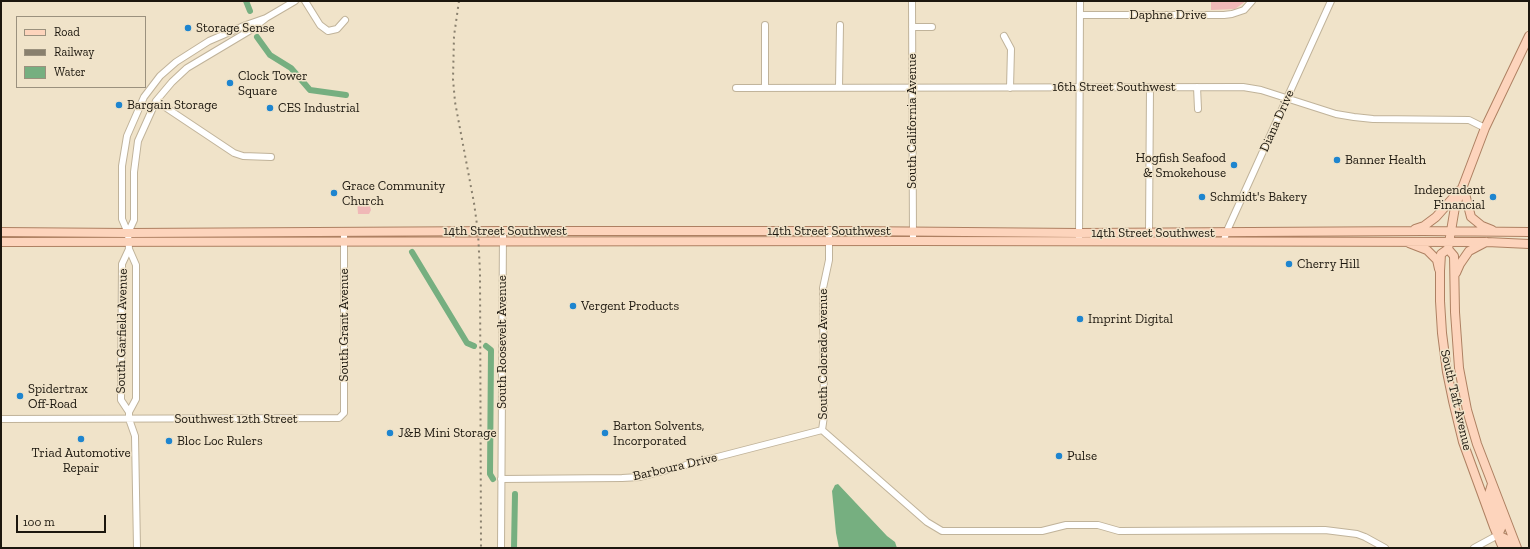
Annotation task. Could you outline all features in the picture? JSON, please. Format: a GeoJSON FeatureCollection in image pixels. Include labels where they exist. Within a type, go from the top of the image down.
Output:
{"type":"FeatureCollection","features":[{"type":"Feature","properties":{"kind":"main road","name":"South Taft Avenue"},"geometry":{"type":"LineString","coordinates":[[1517,548],[1477,444],[1467,410],[1459,368],[1454,256],[1449,245],[1455,207],[1485,128],[1529,36]]}},
{"type":"Feature","properties":{"kind":"main road"},"geometry":{"type":"LineString","coordinates":[[1407,231],[1424,226],[1436,217],[1463,186]]}},
{"type":"Feature","properties":{"kind":"main road"},"geometry":{"type":"LineString","coordinates":[[1463,186],[1471,217],[1482,226],[1497,231]]}},
{"type":"Feature","properties":{"kind":"main road","name":"14th Street Southwest"},"geometry":{"type":"LineString","coordinates":[[1,232],[913,231],[1224,241],[1404,242],[1449,245],[1487,242],[1529,244]]}},
{"type":"Feature","properties":{"kind":"main road","name":"14th Street Southwest"},"geometry":{"type":"LineString","coordinates":[[1,242],[129,246],[344,242],[913,241],[1079,237],[1149,232],[1529,232]]}},
{"type":"Feature","properties":{"kind":"main road"},"geometry":{"type":"LineString","coordinates":[[1404,242],[1427,250],[1437,260],[1440,271]]}},
{"type":"Feature","properties":{"kind":"main road"},"geometry":{"type":"LineString","coordinates":[[1454,279],[1460,264],[1469,252],[1487,242]]}},
{"type":"Feature","properties":{"kind":"main road","name":"South Taft Avenue"},"geometry":{"type":"LineString","coordinates":[[1449,245],[1441,254],[1440,271],[1440,301],[1447,372],[1463,442],[1503,548]]}},
{"type":"Feature","properties":{"kind":"main road"},"geometry":{"type":"LineString","coordinates":[[1492,484],[1489,494],[1502,526],[1498,535],[1508,540],[1511,548]]}},
{"type":"Feature","properties":{"kind":"street"},"geometry":{"type":"LineString","coordinates":[[128,233],[134,220],[134,172],[137,146],[142,131],[156,101],[183,71],[295,1]]}},
{"type":"Feature","properties":{"kind":"street"},"geometry":{"type":"LineString","coordinates":[[305,1],[320,25],[328,31],[337,29],[345,20]]}},
{"type":"Feature","properties":{"kind":"street","name":"South California Avenue"},"geometry":{"type":"LineString","coordinates":[[912,1],[913,241]]}},
{"type":"Feature","properties":{"kind":"street"},"geometry":{"type":"LineString","coordinates":[[1079,237],[1078,87],[1080,1]]}},
{"type":"Feature","properties":{"kind":"street","name":"Daphne Drive"},"geometry":{"type":"LineString","coordinates":[[1080,15],[1224,15],[1244,10],[1252,1]]}},
{"type":"Feature","properties":{"kind":"street","name":"Diana Drive"},"geometry":{"type":"LineString","coordinates":[[1224,241],[1226,233],[1331,1]]}},
{"type":"Feature","properties":{"kind":"street"},"geometry":{"type":"LineString","coordinates":[[128,233],[122,219],[123,154],[127,136],[144,97],[160,76],[185,55],[209,41],[266,18]]}},
{"type":"Feature","properties":{"kind":"street"},"geometry":{"type":"LineString","coordinates":[[839,87],[840,24]]}},
{"type":"Feature","properties":{"kind":"street"},"geometry":{"type":"LineString","coordinates":[[765,25],[765,87]]}},
{"type":"Feature","properties":{"kind":"street"},"geometry":{"type":"LineString","coordinates":[[912,27],[932,27]]}},
{"type":"Feature","properties":{"kind":"street"},"geometry":{"type":"LineString","coordinates":[[1004,36],[1011,49],[1010,88]]}},
{"type":"Feature","properties":{"kind":"street"},"geometry":{"type":"LineString","coordinates":[[1149,232],[1150,87]]}},
{"type":"Feature","properties":{"kind":"street"},"geometry":{"type":"LineString","coordinates":[[1197,87],[1198,109]]}},
{"type":"Feature","properties":{"kind":"street","name":"16th Street Southwest"},"geometry":{"type":"LineString","coordinates":[[736,88],[1252,88],[1336,114],[1373,119],[1469,120],[1485,128]]}},
{"type":"Feature","properties":{"kind":"street"},"geometry":{"type":"LineString","coordinates":[[156,101],[242,156],[271,157]]}},
{"type":"Feature","properties":{"kind":"street","name":"South Roosevelt Avenue"},"geometry":{"type":"LineString","coordinates":[[501,548],[503,231]]}},
{"type":"Feature","properties":{"kind":"street","name":"South Colorado Avenue"},"geometry":{"type":"LineString","coordinates":[[822,430],[824,416],[823,288],[829,260],[829,231]]}},
{"type":"Feature","properties":{"kind":"street","name":"South Grant Avenue"},"geometry":{"type":"LineString","coordinates":[[342,416],[344,413],[344,232]]}},
{"type":"Feature","properties":{"kind":"street","name":"South Garfield Avenue"},"geometry":{"type":"LineString","coordinates":[[128,233],[129,246],[136,265],[136,399],[129,416]]}},
{"type":"Feature","properties":{"kind":"street","name":"South Garfield Avenue"},"geometry":{"type":"LineString","coordinates":[[129,246],[122,264],[121,400],[129,416],[135,436],[138,548]]}},
{"type":"Feature","properties":{"kind":"street","name":"Southwest 12th Street"},"geometry":{"type":"LineString","coordinates":[[1,419],[129,416],[336,419],[342,416]]}},
{"type":"Feature","properties":{"kind":"street"},"geometry":{"type":"LineString","coordinates":[[822,430],[927,522],[942,531],[1042,531],[1066,524],[1098,525],[1119,531],[1325,530],[1357,534],[1385,548]]}},
{"type":"Feature","properties":{"kind":"street","name":"Barboura Drive"},"geometry":{"type":"LineString","coordinates":[[501,479],[640,477],[822,430]]}},
{"type":"Feature","properties":{"kind":"street"},"geometry":{"type":"LineString","coordinates":[[1474,548],[1498,535]]}},
{"type":"Feature","properties":{"kind":"shaded area"},"geometry":{"type":"Polygon","coordinates":[[[1211,1],[1246,1],[1235,9],[1211,10],[1211,1]]]}},
{"type":"Feature","properties":{"kind":"shaded area"},"geometry":{"type":"Polygon","coordinates":[[[359,198],[369,203],[371,210],[369,214],[358,214],[357,200],[359,198]]]}},
{"type":"Feature","properties":{"kind":"water"},"geometry":{"type":"Polygon","coordinates":[[[838,484],[887,536],[895,542],[897,548],[839,548],[832,491],[835,485],[838,484]]]}},
{"type":"Feature","properties":{"kind":"waterway"},"geometry":{"type":"LineString","coordinates":[[246,1],[250,11]]}},
{"type":"Feature","properties":{"kind":"waterway"},"geometry":{"type":"LineString","coordinates":[[257,37],[270,55],[291,68],[310,90],[346,95]]}},
{"type":"Feature","properties":{"kind":"waterway"},"geometry":{"type":"LineString","coordinates":[[412,252],[467,343],[474,346]]}},
{"type":"Feature","properties":{"kind":"waterway"},"geometry":{"type":"LineString","coordinates":[[486,346],[491,350],[490,474],[493,479]]}},
{"type":"Feature","properties":{"kind":"waterway"},"geometry":{"type":"LineString","coordinates":[[514,548],[515,494]]}},
{"type":"Feature","properties":{"kind":"railway"},"geometry":{"type":"LineString","coordinates":[[459,1],[454,36],[453,79],[455,102],[474,203],[478,232],[480,272],[481,548]]}},
{"type":"Feature","properties":{"kind":"place","name":"Storage Sense"},"geometry":{"type":"Point","coordinates":[188,28]}},
{"type":"Feature","properties":{"kind":"place","name":"Clock Tower Square"},"geometry":{"type":"Point","coordinates":[230,83]}},
{"type":"Feature","properties":{"kind":"place","name":"Bargain Storage"},"geometry":{"type":"Point","coordinates":[119,105]}},
{"type":"Feature","properties":{"kind":"place","name":"CES Industrial"},"geometry":{"type":"Point","coordinates":[270,108]}},
{"type":"Feature","properties":{"kind":"place","name":"Banner Health"},"geometry":{"type":"Point","coordinates":[1337,160]}},
{"type":"Feature","properties":{"kind":"place","name":"Hogfish Seafood & Smokehouse"},"geometry":{"type":"Point","coordinates":[1234,165]}},
{"type":"Feature","properties":{"kind":"place","name":"Grace Community Church"},"geometry":{"type":"Point","coordinates":[334,193]}},
{"type":"Feature","properties":{"kind":"place","name":"Schmidt's Bakery"},"geometry":{"type":"Point","coordinates":[1202,197]}},
{"type":"Feature","properties":{"kind":"place","name":"Independent Financial"},"geometry":{"type":"Point","coordinates":[1493,197]}},
{"type":"Feature","properties":{"kind":"place","name":"Cherry Hill"},"geometry":{"type":"Point","coordinates":[1289,264]}},
{"type":"Feature","properties":{"kind":"place","name":"Vergent Products"},"geometry":{"type":"Point","coordinates":[573,306]}},
{"type":"Feature","properties":{"kind":"place","name":"Imprint Digital"},"geometry":{"type":"Point","coordinates":[1080,319]}},
{"type":"Feature","properties":{"kind":"place","name":"Spidertrax Off-Road"},"geometry":{"type":"Point","coordinates":[20,396]}},
{"type":"Feature","properties":{"kind":"place","name":"J&B Mini Storage"},"geometry":{"type":"Point","coordinates":[390,433]}},
{"type":"Feature","properties":{"kind":"place","name":"Barton Solvents, Incorporated"},"geometry":{"type":"Point","coordinates":[605,433]}},
{"type":"Feature","properties":{"kind":"place","name":"Triad Automotive Repair"},"geometry":{"type":"Point","coordinates":[81,439]}},
{"type":"Feature","properties":{"kind":"place","name":"Bloc Loc Rulers"},"geometry":{"type":"Point","coordinates":[169,441]}},
{"type":"Feature","properties":{"kind":"place","name":"Pulse"},"geometry":{"type":"Point","coordinates":[1059,456]}}]}
